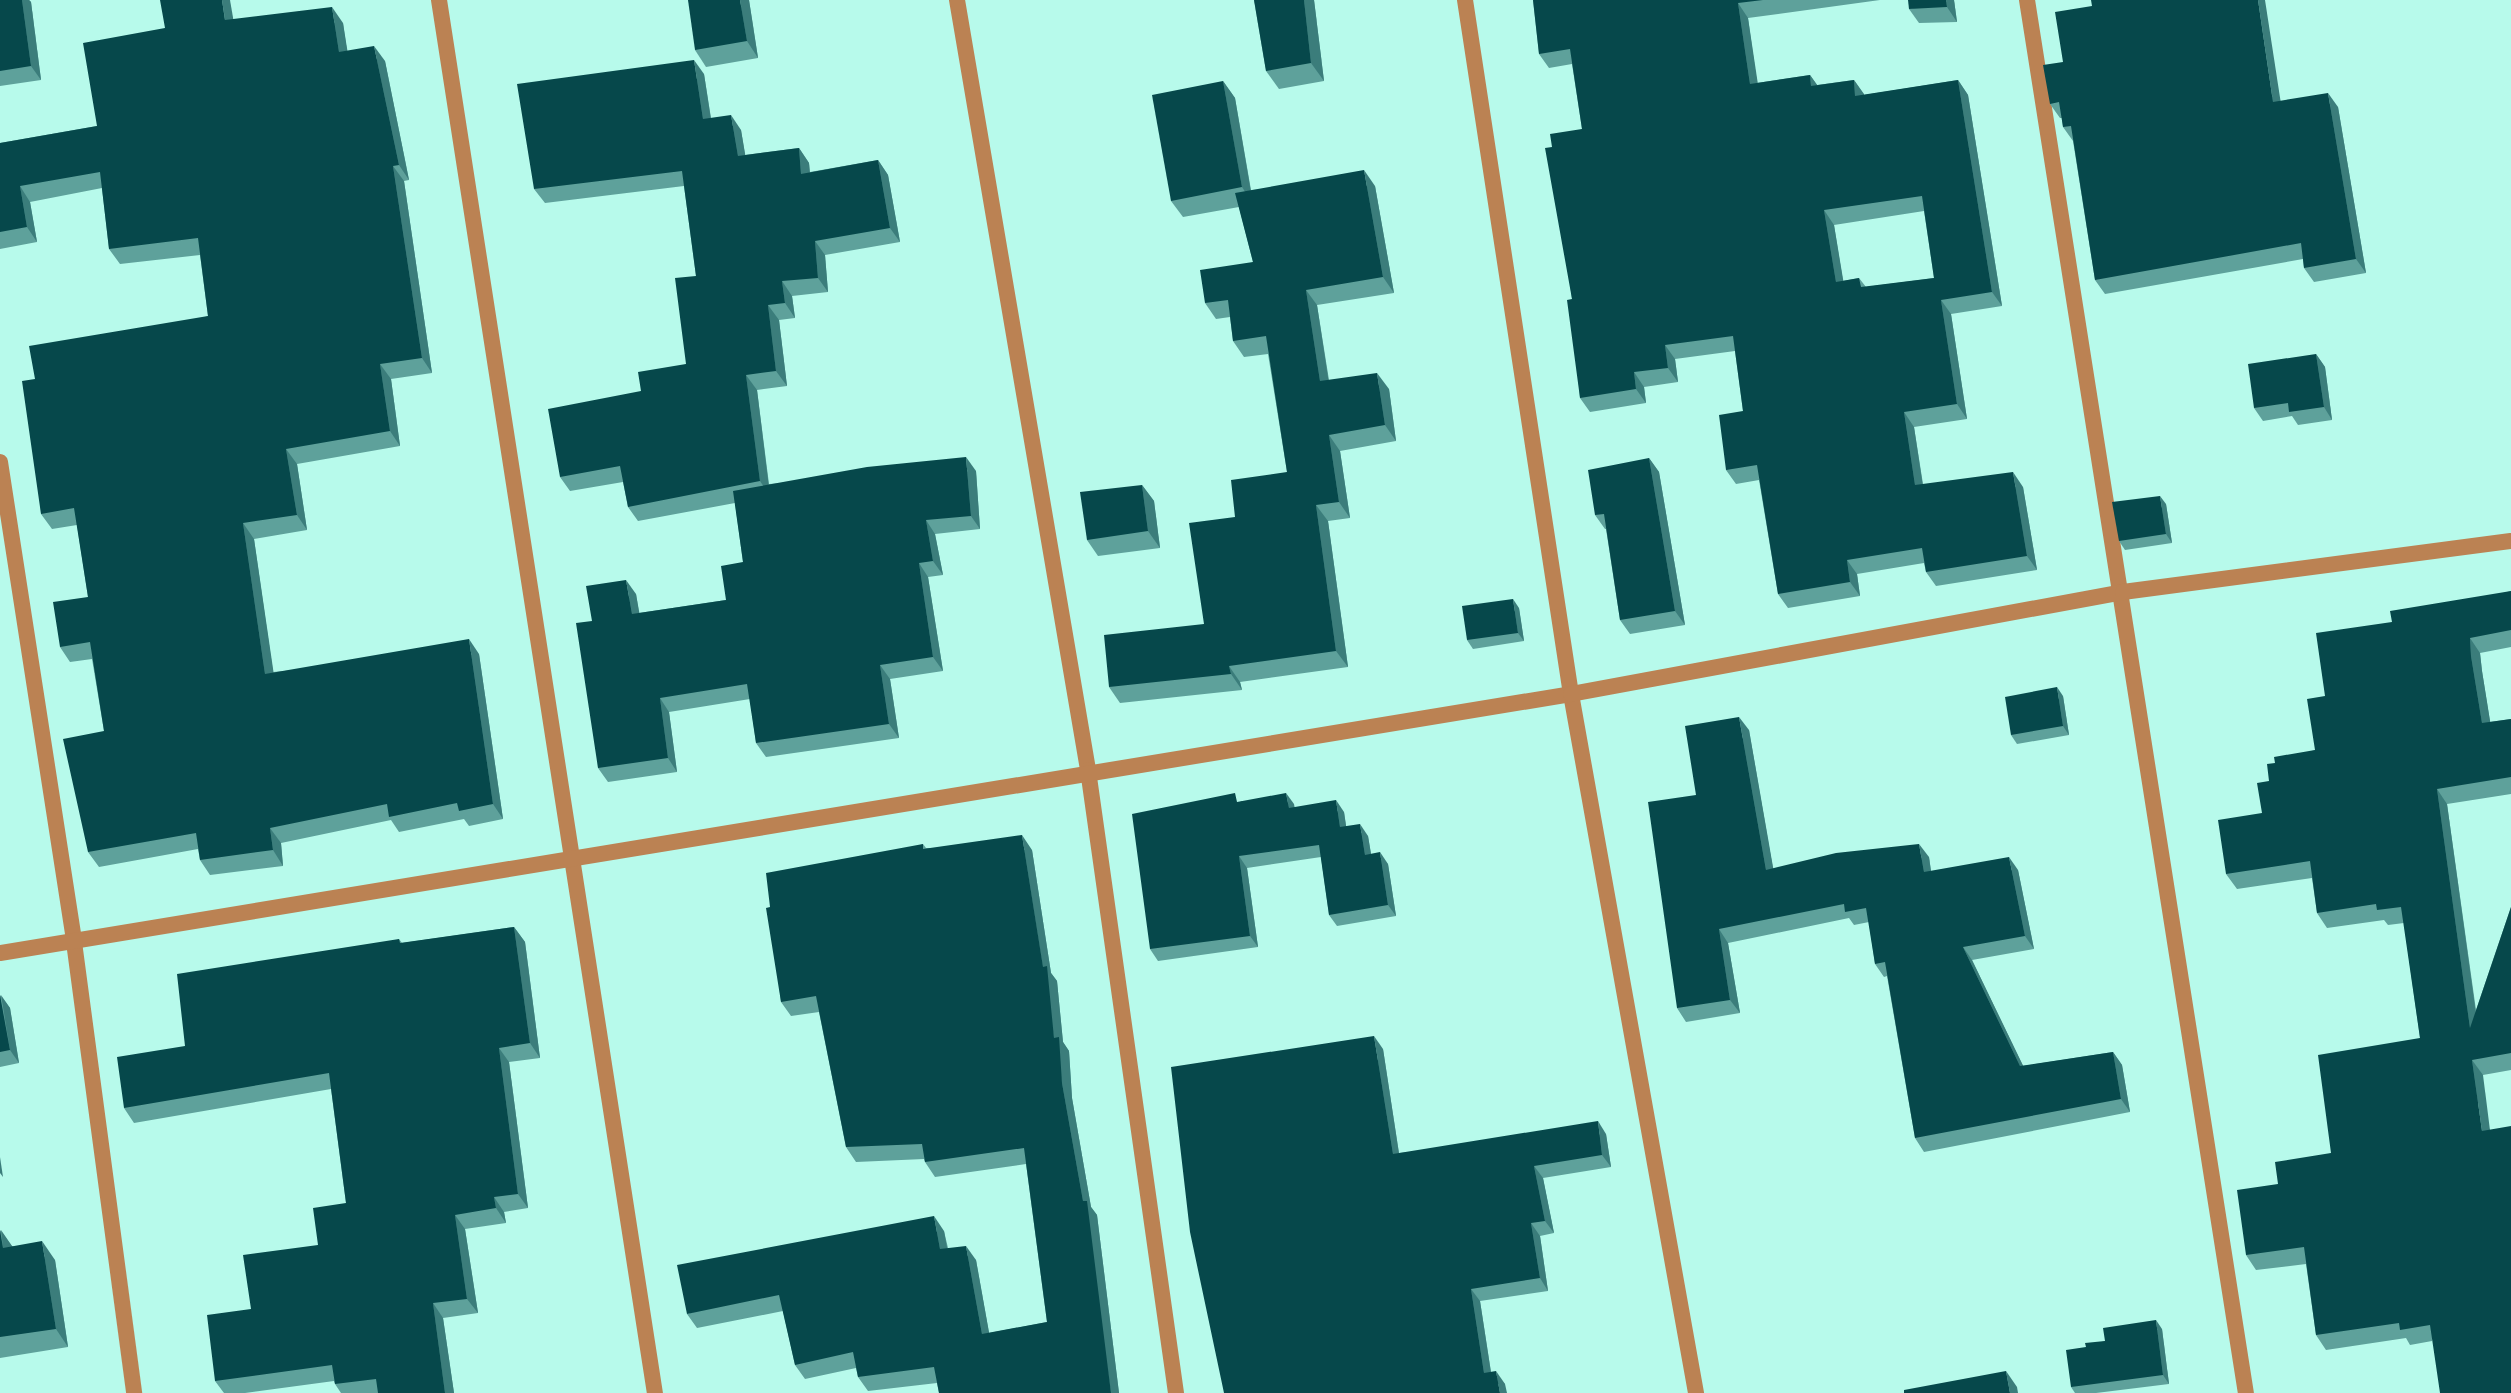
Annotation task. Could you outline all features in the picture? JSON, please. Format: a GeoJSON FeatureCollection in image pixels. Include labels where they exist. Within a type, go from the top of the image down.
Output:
{"type":"FeatureCollection","features":[{"type":"Feature","properties":{"kind":"street"},"geometry":{"type":"LineString","coordinates":[[439,0],[655,1393]]}},
{"type":"Feature","properties":{"kind":"street"},"geometry":{"type":"LineString","coordinates":[[957,0],[1088,770],[1176,1393]]}},
{"type":"Feature","properties":{"kind":"street"},"geometry":{"type":"LineString","coordinates":[[1465,0],[1571,694],[1696,1393]]}},
{"type":"Feature","properties":{"kind":"street"},"geometry":{"type":"LineString","coordinates":[[2027,0],[2123,592],[2246,1393]]}},
{"type":"Feature","properties":{"kind":"street"},"geometry":{"type":"LineString","coordinates":[[0,462],[74,942],[134,1393]]}},
{"type":"Feature","properties":{"kind":"street"},"geometry":{"type":"LineString","coordinates":[[0,953],[1088,770],[1571,694],[2123,592],[2511,541]]}},
{"type":"Feature","properties":{"kind":"building"},"geometry":{"type":"Polygon","coordinates":[[[0,0],[22,0],[31,66],[0,71],[0,0]]]}},
{"type":"Feature","properties":{"kind":"building"},"geometry":{"type":"Polygon","coordinates":[[[160,0],[222,0],[225,20],[332,7],[339,52],[374,46],[399,165],[393,166],[422,358],[380,364],[390,431],[286,449],[297,515],[243,523],[265,674],[469,639],[493,804],[459,811],[457,803],[389,817],[387,804],[270,828],[273,850],[200,860],[196,833],[88,852],[63,739],[104,731],[90,642],[60,647],[53,602],[88,597],[74,508],[41,514],[22,381],[35,379],[29,346],[208,316],[198,238],[109,249],[100,172],[20,186],[27,227],[0,232],[0,143],[97,126],[83,43],[165,28],[160,0]]]}},
{"type":"Feature","properties":{"kind":"building"},"geometry":{"type":"Polygon","coordinates":[[[688,0],[740,0],[747,41],[695,50],[688,0]]]}},
{"type":"Feature","properties":{"kind":"building"},"geometry":{"type":"Polygon","coordinates":[[[1254,0],[1304,0],[1311,63],[1266,71],[1254,0]]]}},
{"type":"Feature","properties":{"kind":"building"},"geometry":{"type":"Polygon","coordinates":[[[1533,0],[1763,0],[1738,3],[1750,84],[1810,75],[1811,86],[1854,80],[1855,96],[1958,80],[1992,292],[1941,300],[1957,404],[1904,412],[1915,485],[2013,472],[2027,556],[1926,572],[1922,548],[1847,560],[1850,582],[1778,594],[1757,465],[1726,470],[1719,415],[1743,411],[1733,336],[1665,345],[1668,368],[1634,372],[1636,389],[1580,398],[1567,300],[1572,299],[1545,148],[1552,147],[1550,134],[1582,129],[1570,49],[1539,54],[1533,0]],[[1922,196],[1824,210],[1836,282],[1859,278],[1861,287],[1934,278],[1922,196]]]}},
{"type":"Feature","properties":{"kind":"building"},"geometry":{"type":"Polygon","coordinates":[[[1908,0],[1946,0],[1947,7],[1909,9],[1908,0]]]}},
{"type":"Feature","properties":{"kind":"building"},"geometry":{"type":"Polygon","coordinates":[[[2091,0],[2258,0],[2273,102],[2328,93],[2356,259],[2304,268],[2301,243],[2095,280],[2071,126],[2063,127],[2059,102],[2050,104],[2043,65],[2063,62],[2055,12],[2092,6],[2091,0]]]}},
{"type":"Feature","properties":{"kind":"building"},"geometry":{"type":"Polygon","coordinates":[[[694,60],[703,119],[731,115],[738,156],[799,148],[801,174],[878,160],[890,228],[815,241],[818,278],[782,281],[785,303],[768,305],[776,371],[746,375],[760,481],[628,507],[620,466],[560,477],[548,409],[641,391],[638,372],[686,364],[675,278],[696,276],[682,171],[534,189],[517,84],[694,60]]]}},
{"type":"Feature","properties":{"kind":"building"},"geometry":{"type":"Polygon","coordinates":[[[1223,81],[1242,187],[1171,201],[1152,95],[1223,81]]]}},
{"type":"Feature","properties":{"kind":"building"},"geometry":{"type":"Polygon","coordinates":[[[1364,170],[1383,277],[1306,290],[1320,381],[1377,373],[1385,425],[1329,435],[1339,502],[1316,505],[1336,651],[1229,666],[1231,674],[1109,687],[1104,635],[1204,624],[1189,523],[1235,517],[1231,480],[1287,472],[1266,336],[1233,341],[1228,300],[1205,303],[1200,270],[1253,262],[1235,193],[1364,170]]]}},
{"type":"Feature","properties":{"kind":"building"},"geometry":{"type":"Polygon","coordinates":[[[2316,354],[2324,407],[2289,412],[2288,403],[2254,408],[2248,364],[2316,354]]]}},
{"type":"Feature","properties":{"kind":"building"},"geometry":{"type":"Polygon","coordinates":[[[966,457],[971,516],[926,520],[933,561],[919,563],[933,657],[880,665],[889,724],[756,743],[747,684],[660,698],[668,758],[598,768],[576,623],[592,621],[586,586],[626,580],[632,614],[726,600],[721,566],[743,562],[733,491],[867,467],[966,457]]]}},
{"type":"Feature","properties":{"kind":"building"},"geometry":{"type":"Polygon","coordinates":[[[1649,458],[1675,611],[1620,620],[1604,514],[1595,515],[1588,470],[1649,458]]]}},
{"type":"Feature","properties":{"kind":"building"},"geometry":{"type":"Polygon","coordinates":[[[1142,485],[1148,531],[1087,540],[1080,492],[1142,485]]]}},
{"type":"Feature","properties":{"kind":"building"},"geometry":{"type":"Polygon","coordinates":[[[2160,496],[2166,534],[2119,541],[2112,502],[2160,496]]]}},
{"type":"Feature","properties":{"kind":"building"},"geometry":{"type":"Polygon","coordinates":[[[2511,591],[2511,630],[2470,638],[2482,723],[2511,719],[2511,777],[2437,789],[2470,1028],[2511,907],[2511,1053],[2472,1060],[2482,1131],[2511,1126],[2511,1393],[2440,1393],[2430,1325],[2400,1330],[2399,1323],[2316,1335],[2304,1247],[2246,1255],[2237,1190],[2278,1184],[2275,1162],[2331,1153],[2318,1055],[2420,1038],[2401,907],[2377,910],[2376,904],[2317,913],[2310,861],[2226,874],[2218,820],[2262,813],[2257,783],[2269,781],[2267,764],[2275,763],[2274,757],[2315,750],[2307,699],[2325,696],[2316,633],[2392,622],[2390,611],[2511,591]]]}},
{"type":"Feature","properties":{"kind":"building"},"geometry":{"type":"Polygon","coordinates":[[[1513,599],[1518,633],[1467,640],[1462,606],[1513,599]]]}},
{"type":"Feature","properties":{"kind":"building"},"geometry":{"type":"Polygon","coordinates":[[[2057,687],[2063,726],[2011,735],[2005,697],[2057,687]]]}},
{"type":"Feature","properties":{"kind":"building"},"geometry":{"type":"Polygon","coordinates":[[[1739,717],[1766,870],[1836,853],[1919,844],[1924,872],[2009,857],[2025,936],[1963,947],[2020,1066],[2113,1052],[2121,1099],[1915,1138],[1885,962],[1875,964],[1866,908],[1845,912],[1844,904],[1719,929],[1730,1000],[1677,1008],[1648,802],[1696,795],[1685,726],[1739,717]]]}},
{"type":"Feature","properties":{"kind":"building"},"geometry":{"type":"Polygon","coordinates":[[[1235,793],[1237,802],[1286,793],[1289,808],[1336,800],[1340,827],[1360,824],[1365,855],[1380,852],[1388,905],[1329,915],[1319,845],[1239,856],[1250,936],[1150,949],[1132,814],[1235,793]]]}},
{"type":"Feature","properties":{"kind":"building"},"geometry":{"type":"Polygon","coordinates":[[[1022,835],[1043,967],[1047,966],[1054,1038],[1059,1037],[1062,1083],[1083,1201],[1087,1201],[1111,1393],[939,1393],[934,1367],[858,1377],[853,1352],[795,1365],[779,1295],[687,1314],[677,1265],[934,1216],[940,1249],[966,1246],[982,1334],[1047,1322],[1024,1148],[925,1162],[922,1144],[846,1147],[816,996],[781,1002],[766,908],[770,907],[766,873],[923,844],[923,849],[1022,835]]]}},
{"type":"Feature","properties":{"kind":"building"},"geometry":{"type":"Polygon","coordinates":[[[514,927],[530,1043],[499,1048],[518,1194],[494,1197],[496,1208],[455,1215],[467,1299],[433,1303],[445,1393],[378,1393],[376,1379],[335,1384],[332,1365],[215,1381],[207,1315],[251,1309],[243,1255],[318,1245],[313,1208],[346,1203],[329,1073],[124,1108],[117,1057],[185,1046],[177,974],[399,939],[400,943],[514,927]]]}},
{"type":"Feature","properties":{"kind":"building"},"geometry":{"type":"Polygon","coordinates":[[[0,995],[10,1050],[0,1052],[0,995]]]}},
{"type":"Feature","properties":{"kind":"building"},"geometry":{"type":"Polygon","coordinates":[[[1374,1036],[1393,1154],[1598,1121],[1602,1155],[1534,1166],[1545,1221],[1531,1223],[1540,1278],[1471,1289],[1484,1373],[1496,1371],[1500,1393],[1224,1393],[1190,1232],[1171,1067],[1374,1036]]]}},
{"type":"Feature","properties":{"kind":"building"},"geometry":{"type":"Polygon","coordinates":[[[0,1230],[3,1248],[42,1241],[56,1329],[0,1337],[0,1230]]]}},
{"type":"Feature","properties":{"kind":"building"},"geometry":{"type":"Polygon","coordinates":[[[2156,1320],[2163,1375],[2071,1387],[2066,1350],[2086,1347],[2085,1343],[2105,1341],[2103,1328],[2156,1320]]]}},
{"type":"Feature","properties":{"kind":"building"},"geometry":{"type":"Polygon","coordinates":[[[2006,1371],[2010,1393],[1904,1393],[1904,1390],[2006,1371]]]}}]}
